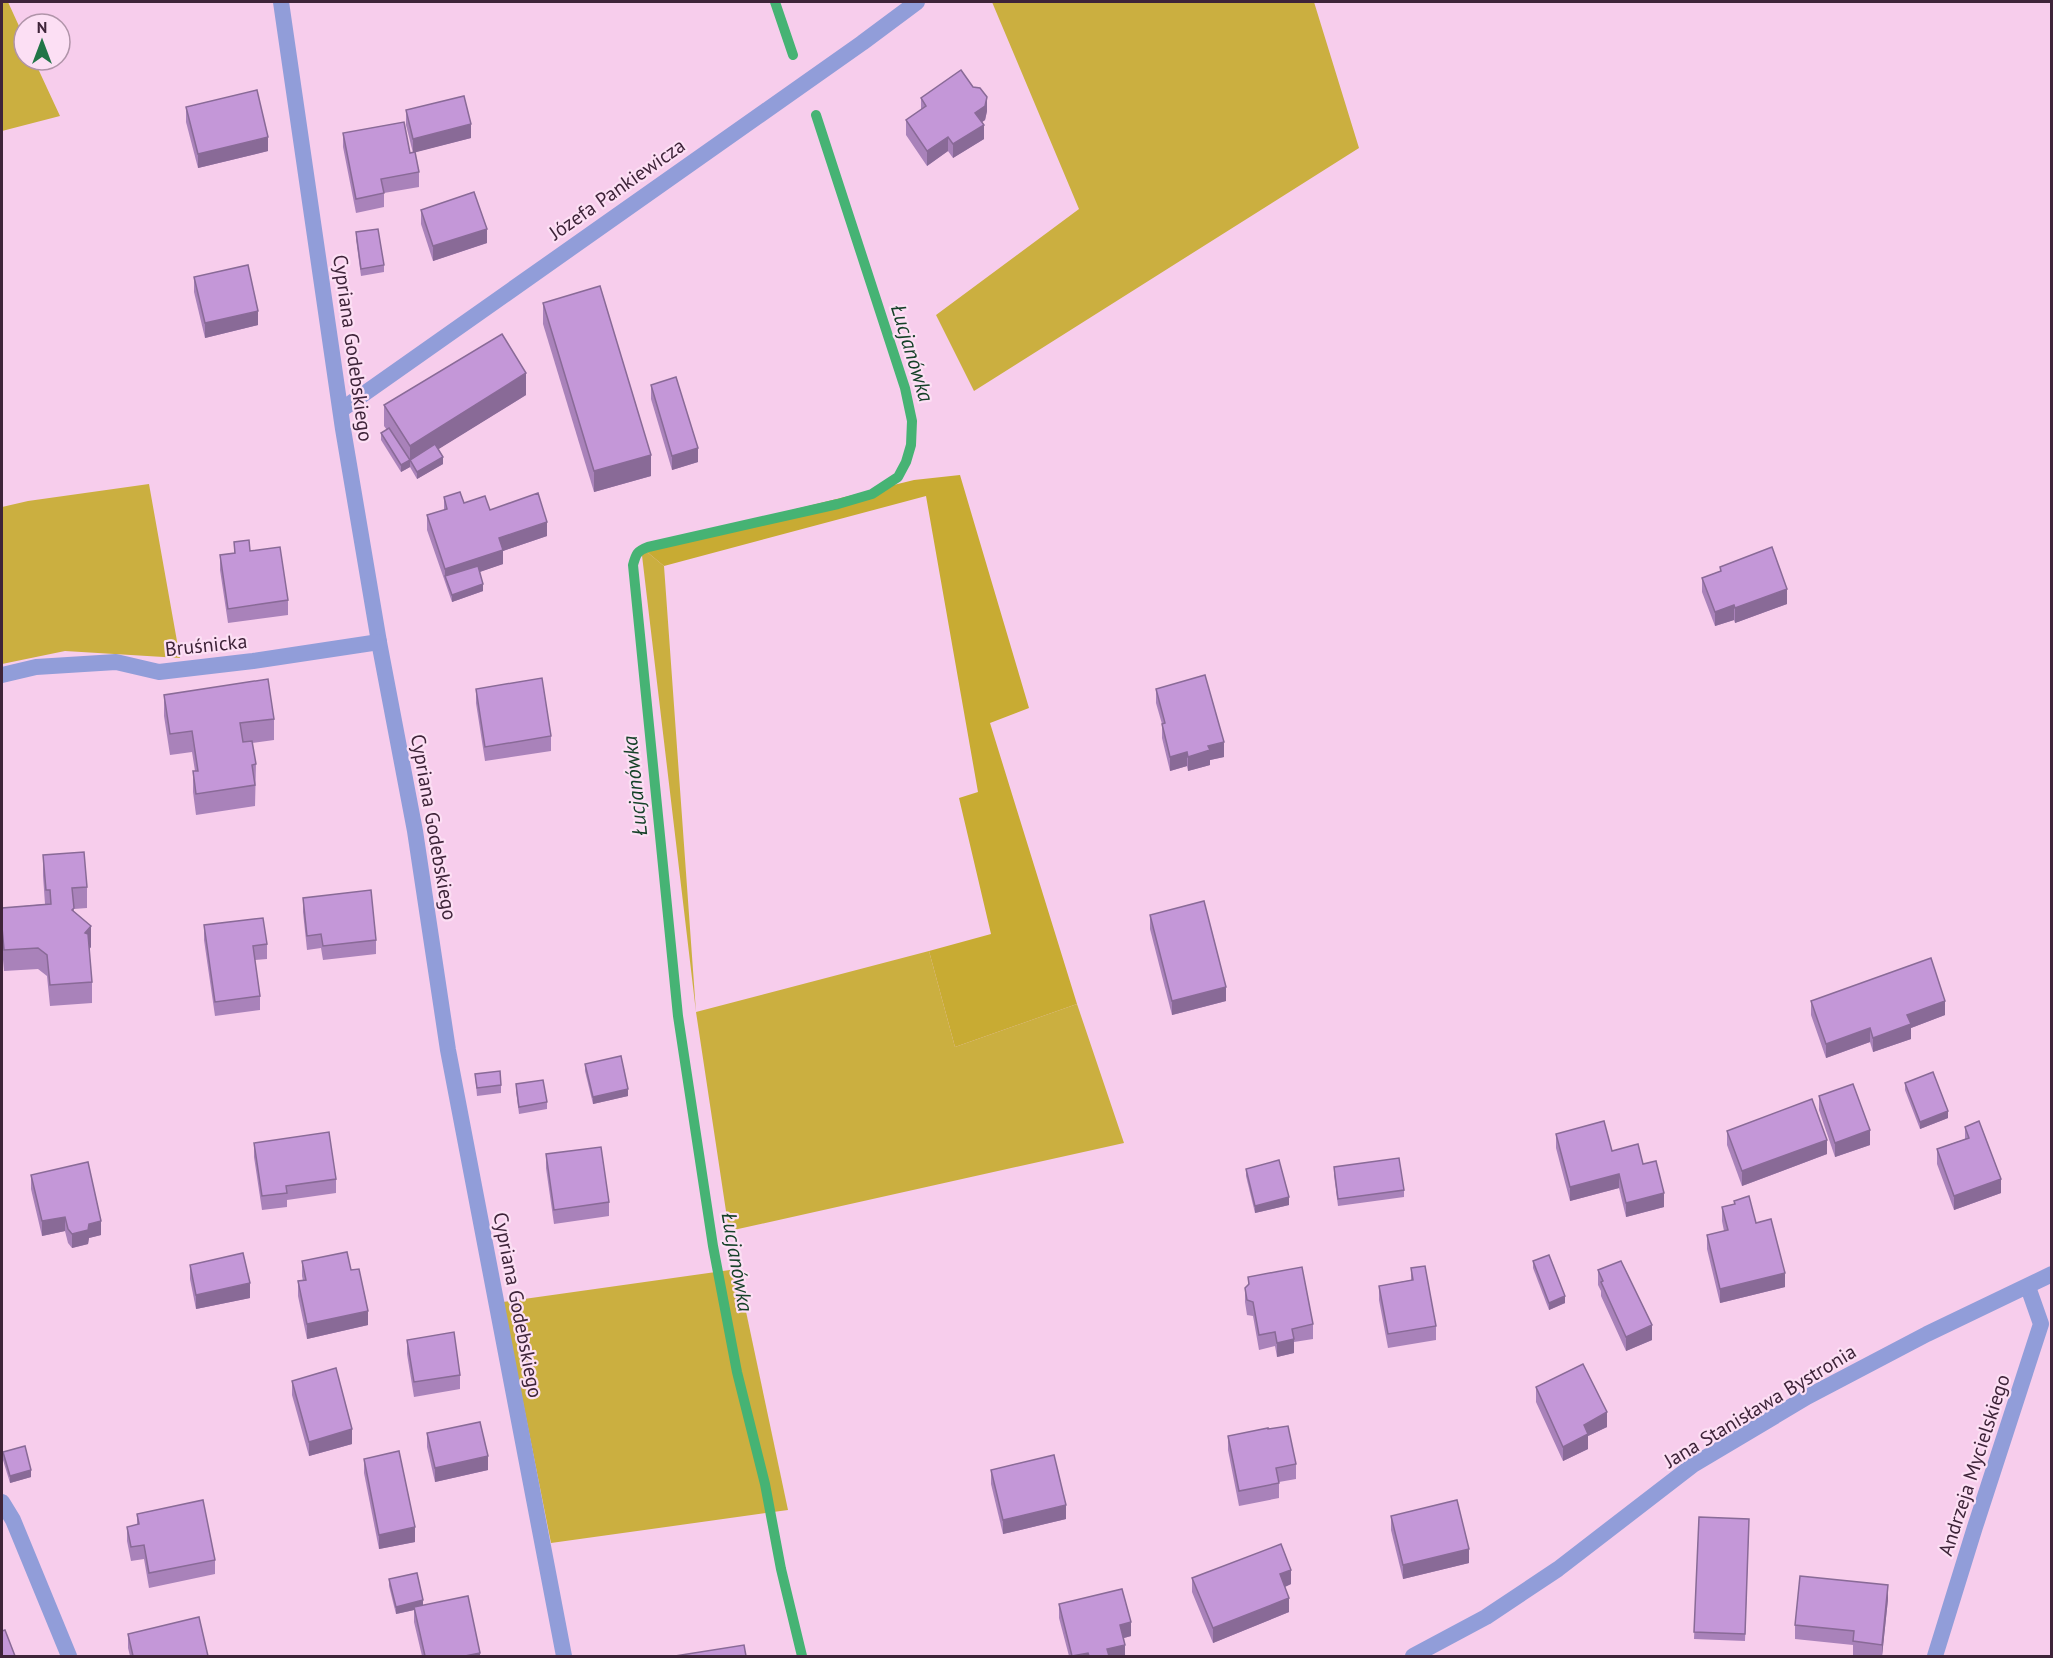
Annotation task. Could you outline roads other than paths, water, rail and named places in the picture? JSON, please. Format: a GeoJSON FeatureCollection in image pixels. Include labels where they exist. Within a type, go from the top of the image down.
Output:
{"type":"FeatureCollection","features":[{"type":"Feature","properties":{"kind":"street","name":"Cypriana Godebskiego"},"geometry":{"type":"LineString","coordinates":[[281,2],[341,410],[379,642],[415,831],[448,1050],[564,1656]]}},
{"type":"Feature","properties":{"kind":"street","name":"Józefa Pankiewicza"},"geometry":{"type":"LineString","coordinates":[[341,410],[917,2]]}},
{"type":"Feature","properties":{"kind":"street","name":"Bruśnicka"},"geometry":{"type":"LineString","coordinates":[[2,675],[36,667],[116,662],[159,672],[253,661],[379,642]]}},
{"type":"Feature","properties":{"kind":"street","name":"Jana Stanisława Bystronia"},"geometry":{"type":"LineString","coordinates":[[1413,1656],[1486,1617],[1558,1569],[1693,1465],[1807,1397],[1927,1334],[2052,1274]]}},
{"type":"Feature","properties":{"kind":"street","name":"Andrzeja Mycielskiego"},"geometry":{"type":"LineString","coordinates":[[1935,1656],[2042,1324],[2028,1287]]}},
{"type":"Feature","properties":{"kind":"street"},"geometry":{"type":"LineString","coordinates":[[2,1502],[13,1520],[69,1656]]}},
{"type":"Feature","properties":{"kind":"waterway","name":"Łucjanówka"},"geometry":{"type":"LineString","coordinates":[[775,2],[793,55]]}},
{"type":"Feature","properties":{"kind":"waterway","name":"Łucjanówka"},"geometry":{"type":"LineString","coordinates":[[802,1656],[781,1569],[765,1484],[737,1372],[713,1246],[678,1016],[633,565],[638,553],[648,547],[838,504],[872,494],[898,477],[906,462],[911,445],[912,421],[905,388],[816,115]]}}]}
